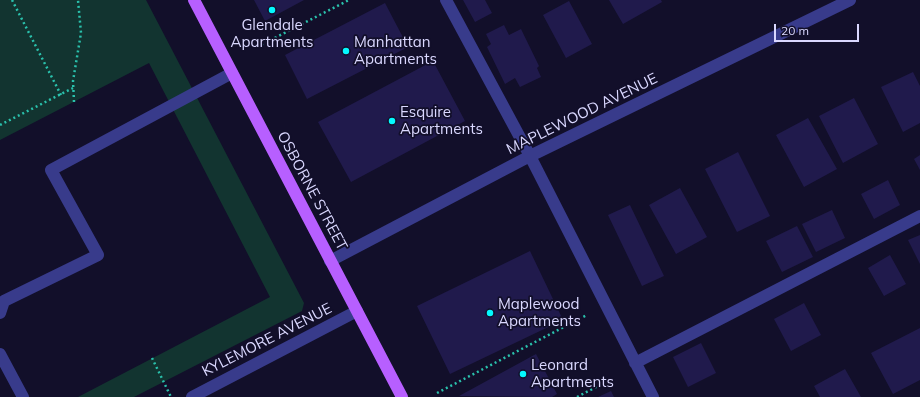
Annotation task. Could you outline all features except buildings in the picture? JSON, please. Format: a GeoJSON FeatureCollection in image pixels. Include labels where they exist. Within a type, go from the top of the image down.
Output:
{"type":"FeatureCollection","features":[{"type":"Feature","properties":{"kind":"main road","name":"OSBORNE STREET"},"geometry":{"type":"LineString","coordinates":[[194,0],[402,397]]}},
{"type":"Feature","properties":{"kind":"street"},"geometry":{"type":"LineString","coordinates":[[446,0],[530,156],[653,397]]}},
{"type":"Feature","properties":{"kind":"street","name":"MAPLEWOOD AVENUE"},"geometry":{"type":"LineString","coordinates":[[330,261],[530,156],[850,0]]}},
{"type":"Feature","properties":{"kind":"street"},"geometry":{"type":"LineString","coordinates":[[0,313],[4,301],[98,255],[51,170],[232,73]]}},
{"type":"Feature","properties":{"kind":"street"},"geometry":{"type":"LineString","coordinates":[[635,362],[920,216]]}},
{"type":"Feature","properties":{"kind":"street","name":"KYLEMORE AVENUE"},"geometry":{"type":"LineString","coordinates":[[192,397],[357,311]]}},
{"type":"Feature","properties":{"kind":"street"},"geometry":{"type":"LineString","coordinates":[[0,354],[23,397]]}},
{"type":"Feature","properties":{"kind":"path"},"geometry":{"type":"LineString","coordinates":[[12,0],[61,95]]}},
{"type":"Feature","properties":{"kind":"path"},"geometry":{"type":"LineString","coordinates":[[74,102],[73,81],[81,33],[78,0]]}},
{"type":"Feature","properties":{"kind":"path"},"geometry":{"type":"LineString","coordinates":[[257,47],[349,0]]}},
{"type":"Feature","properties":{"kind":"path"},"geometry":{"type":"LineString","coordinates":[[0,125],[73,88]]}},
{"type":"Feature","properties":{"kind":"path"},"geometry":{"type":"LineString","coordinates":[[437,393],[606,305]]}},
{"type":"Feature","properties":{"kind":"path"},"geometry":{"type":"LineString","coordinates":[[152,358],[171,397]]}},
{"type":"Feature","properties":{"kind":"path"},"geometry":{"type":"LineString","coordinates":[[577,397],[600,385]]}},
{"type":"Feature","properties":{"kind":"green space"},"geometry":{"type":"Polygon","coordinates":[[[0,0],[146,0],[304,303],[302,311],[134,397],[78,397],[270,297],[149,63],[0,140],[0,0]]]}},
{"type":"Feature","properties":{"kind":"place","name":"Glendale Apartments"},"geometry":{"type":"Point","coordinates":[272,10]}},
{"type":"Feature","properties":{"kind":"place","name":"Manhattan Apartments"},"geometry":{"type":"Point","coordinates":[346,51]}},
{"type":"Feature","properties":{"kind":"place","name":"Esquire Apartments"},"geometry":{"type":"Point","coordinates":[392,121]}},
{"type":"Feature","properties":{"kind":"place","name":"Maplewood Apartments"},"geometry":{"type":"Point","coordinates":[490,313]}},
{"type":"Feature","properties":{"kind":"place","name":"Leonard Apartments"},"geometry":{"type":"Point","coordinates":[523,374]}}]}
